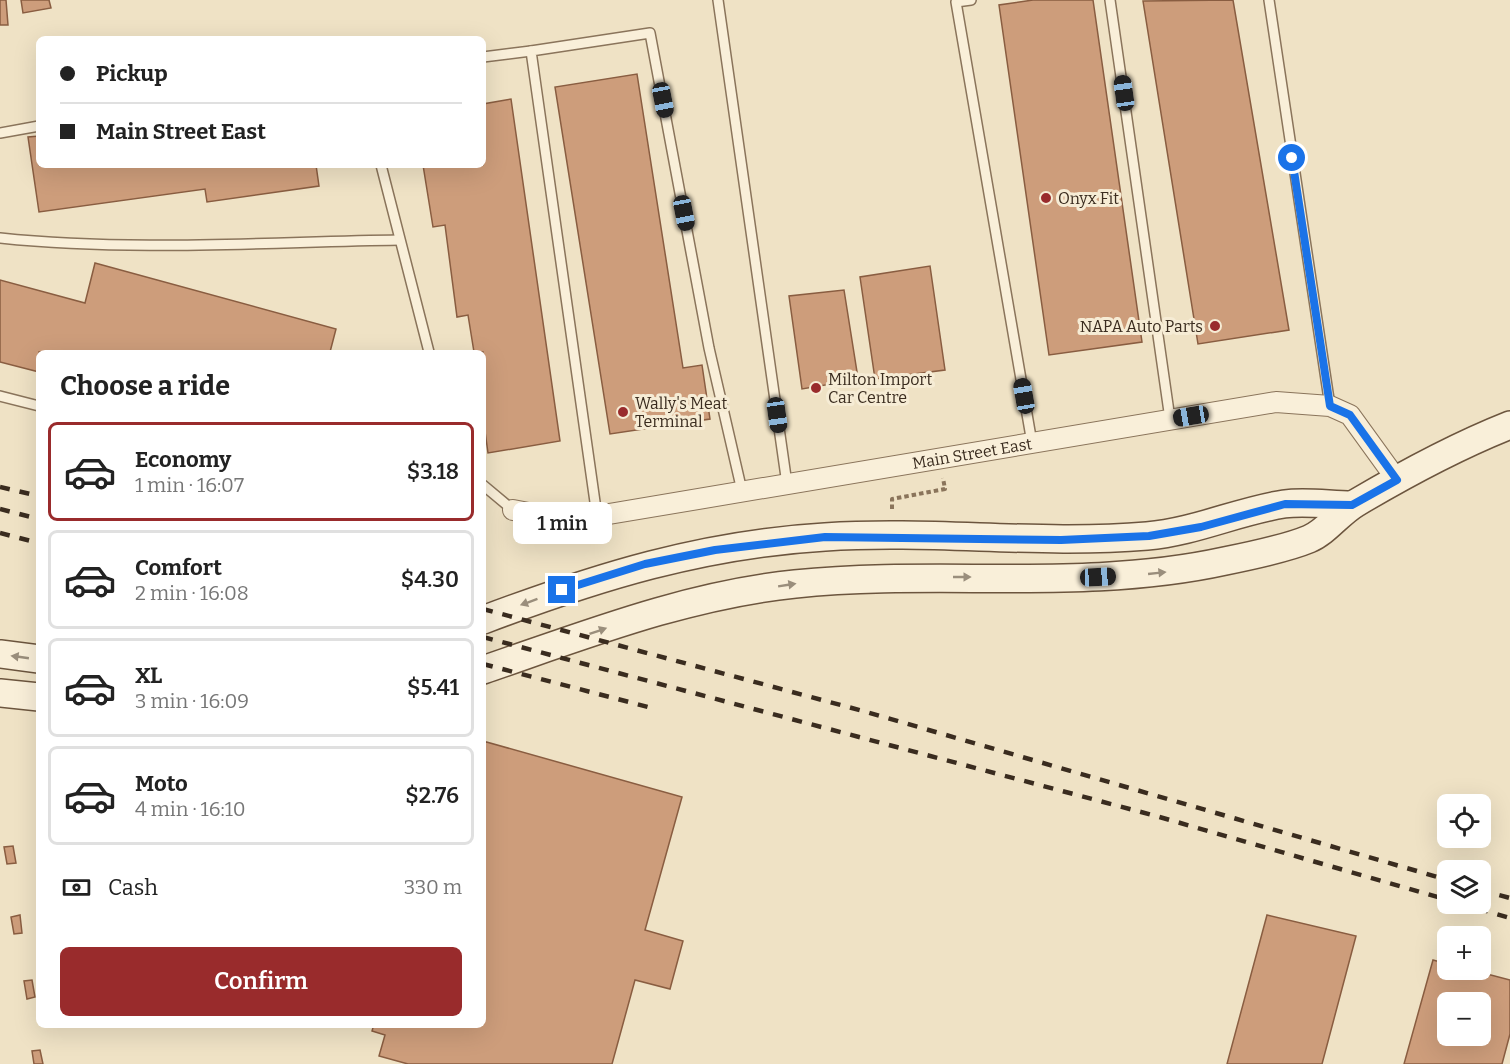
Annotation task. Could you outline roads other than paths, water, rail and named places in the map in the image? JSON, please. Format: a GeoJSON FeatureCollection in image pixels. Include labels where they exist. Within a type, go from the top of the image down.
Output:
{"type":"FeatureCollection","features":[{"type":"Feature","properties":{"kind":"main road"},"geometry":{"type":"LineString","coordinates":[[486,669],[644,615],[697,601],[793,584],[903,577],[1098,577],[1159,574],[1204,565],[1310,539],[1352,505],[1485,435],[1510,425]]}},
{"type":"Feature","properties":{"kind":"main road"},"geometry":{"type":"LineString","coordinates":[[486,619],[581,583],[645,564],[715,550],[825,537],[1061,540],[1149,536],[1201,527],[1285,504],[1352,505]]}},
{"type":"Feature","properties":{"kind":"main road"},"geometry":{"type":"LineString","coordinates":[[0,654],[36,659]]}},
{"type":"Feature","properties":{"kind":"main road"},"geometry":{"type":"LineString","coordinates":[[0,693],[36,697]]}},
{"type":"Feature","properties":{"kind":"street","name":"Main Street East"},"geometry":{"type":"LineString","coordinates":[[513,510],[554,518],[597,516],[1276,402],[1330,406],[1350,415],[1397,480]]}},
{"type":"Feature","properties":{"kind":"lane"},"geometry":{"type":"LineString","coordinates":[[718,0],[787,484]]}},
{"type":"Feature","properties":{"kind":"lane"},"geometry":{"type":"LineString","coordinates":[[971,0],[956,2],[1032,443]]}},
{"type":"Feature","properties":{"kind":"lane"},"geometry":{"type":"LineString","coordinates":[[1110,0],[1170,419]]}},
{"type":"Feature","properties":{"kind":"lane"},"geometry":{"type":"LineString","coordinates":[[1269,0],[1330,406]]}},
{"type":"Feature","properties":{"kind":"lane"},"geometry":{"type":"LineString","coordinates":[[486,57],[650,33],[709,348],[742,491]]}},
{"type":"Feature","properties":{"kind":"lane"},"geometry":{"type":"LineString","coordinates":[[531,51],[597,516]]}},
{"type":"Feature","properties":{"kind":"lane"},"geometry":{"type":"LineString","coordinates":[[0,134],[36,127]]}},
{"type":"Feature","properties":{"kind":"lane"},"geometry":{"type":"LineString","coordinates":[[382,168],[428,350]]}},
{"type":"Feature","properties":{"kind":"lane"},"geometry":{"type":"LineString","coordinates":[[0,238],[31,242],[166,244],[399,240]]}},
{"type":"Feature","properties":{"kind":"lane"},"geometry":{"type":"LineString","coordinates":[[0,396],[36,405]]}},
{"type":"Feature","properties":{"kind":"lane"},"geometry":{"type":"LineString","coordinates":[[486,488],[513,510]]}},
{"type":"Feature","properties":{"kind":"railway"},"geometry":{"type":"LineString","coordinates":[[0,487],[36,495]]}},
{"type":"Feature","properties":{"kind":"railway"},"geometry":{"type":"LineString","coordinates":[[0,509],[36,518]]}},
{"type":"Feature","properties":{"kind":"railway"},"geometry":{"type":"LineString","coordinates":[[0,533],[36,542]]}},
{"type":"Feature","properties":{"kind":"railway"},"geometry":{"type":"LineString","coordinates":[[486,610],[863,711],[1437,877]]}},
{"type":"Feature","properties":{"kind":"railway"},"geometry":{"type":"LineString","coordinates":[[486,638],[1156,816],[1437,897]]}},
{"type":"Feature","properties":{"kind":"railway"},"geometry":{"type":"LineString","coordinates":[[486,665],[652,708]]}},
{"type":"Feature","properties":{"kind":"railway"},"geometry":{"type":"LineString","coordinates":[[1491,893],[1510,898]]}},
{"type":"Feature","properties":{"kind":"railway"},"geometry":{"type":"LineString","coordinates":[[1491,912],[1510,918]]}},
{"type":"Feature","properties":{"kind":"place","name":"Onyx Fit"},"geometry":{"type":"Point","coordinates":[1046,198]}},
{"type":"Feature","properties":{"kind":"place","name":"NAPA Auto Parts"},"geometry":{"type":"Point","coordinates":[1215,326]}},
{"type":"Feature","properties":{"kind":"place","name":"Milton Import Car Centre"},"geometry":{"type":"Point","coordinates":[816,388]}},
{"type":"Feature","properties":{"kind":"place","name":"Wally's Meat Terminal"},"geometry":{"type":"Point","coordinates":[623,412]}}]}
